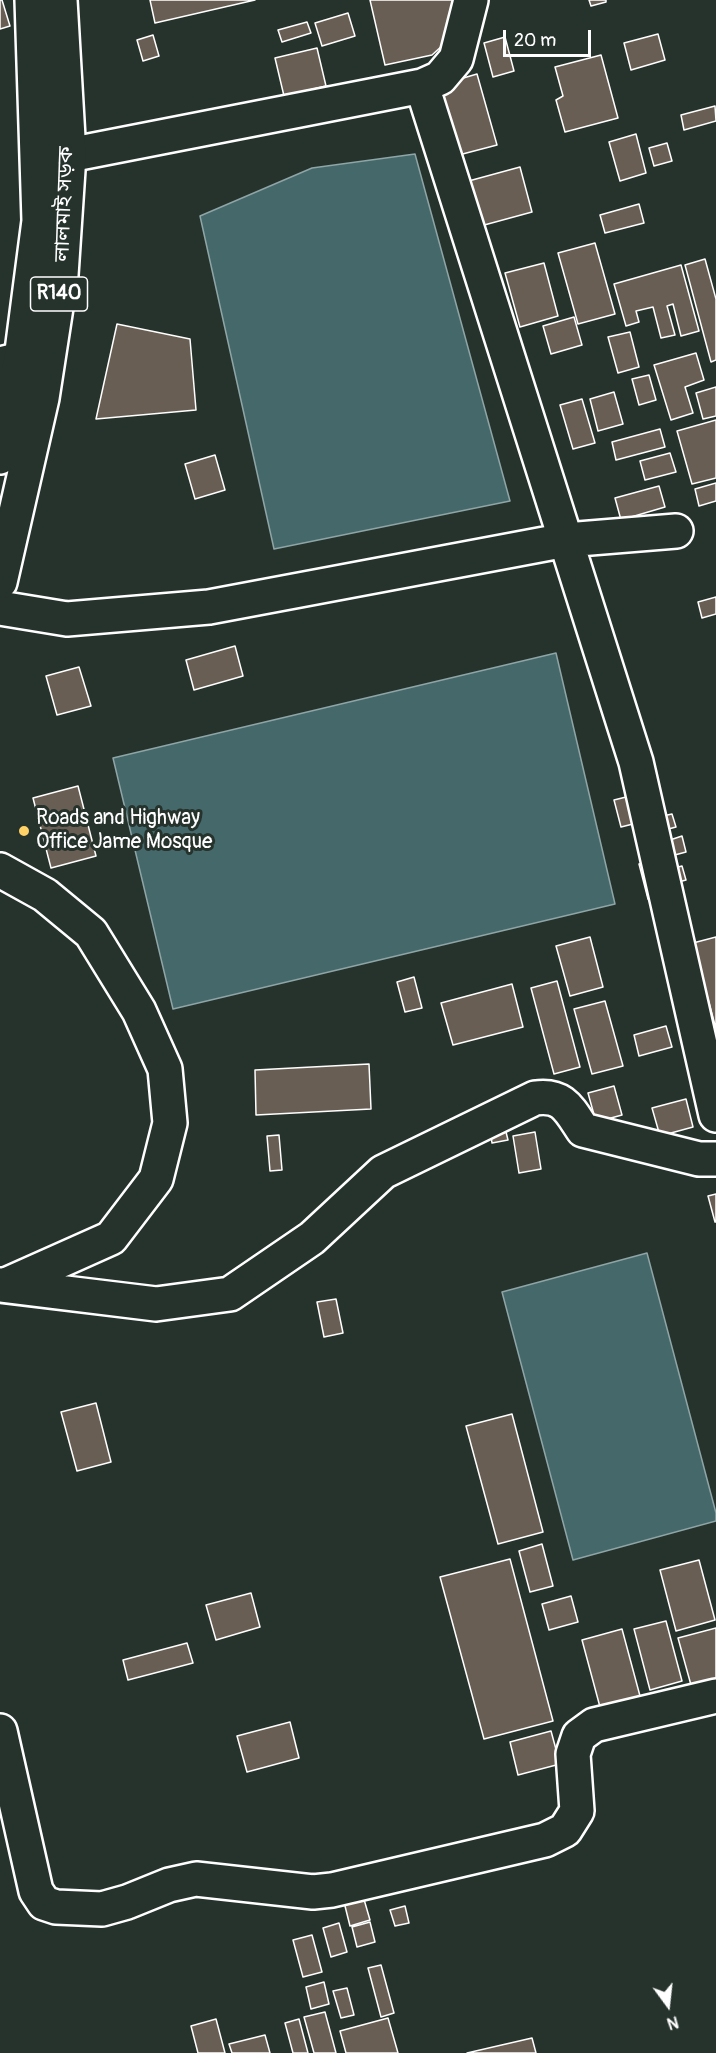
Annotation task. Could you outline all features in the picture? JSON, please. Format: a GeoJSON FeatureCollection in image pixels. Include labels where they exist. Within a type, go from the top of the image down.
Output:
{"type":"FeatureCollection","features":[{"type":"Feature","properties":{"kind":"street","name":"লালমাই সড়ক"},"geometry":{"type":"LineString","coordinates":[[0,582],[46,376],[62,275],[54,157],[32,0]]}},
{"type":"Feature","properties":{"kind":"street","name":"লালমাই সড়ক"},"geometry":{"type":"LineString","coordinates":[[0,457],[10,361],[54,157],[60,0]]}},
{"type":"Feature","properties":{"kind":"street"},"geometry":{"type":"LineString","coordinates":[[54,157],[422,86],[440,78],[456,59],[471,0]]}},
{"type":"Feature","properties":{"kind":"street"},"geometry":{"type":"LineString","coordinates":[[422,86],[636,762],[716,1115]]}},
{"type":"Feature","properties":{"kind":"street"},"geometry":{"type":"LineString","coordinates":[[0,608],[67,619],[209,607],[566,540],[676,531]]}},
{"type":"Feature","properties":{"kind":"street"},"geometry":{"type":"LineString","coordinates":[[0,870],[45,895],[91,933],[139,1011],[165,1069],[170,1123],[156,1179],[111,1238],[2,1285]]}},
{"type":"Feature","properties":{"kind":"street"},"geometry":{"type":"LineString","coordinates":[[2,1285],[156,1304],[230,1294],[312,1238],[383,1172],[535,1098],[548,1096],[565,1104],[583,1130],[699,1159],[716,1159]]}},
{"type":"Feature","properties":{"kind":"street"},"geometry":{"type":"LineString","coordinates":[[0,1731],[36,1891],[44,1903],[56,1907],[102,1909],[127,1902],[169,1885],[196,1879],[312,1892],[332,1890],[545,1840],[565,1830],[577,1810],[573,1754],[579,1736],[594,1725],[716,1695]]}},
{"type":"Feature","properties":{"kind":"water"},"geometry":{"type":"Polygon","coordinates":[[[415,154],[510,501],[274,549],[200,216],[312,168],[415,154]]]}},
{"type":"Feature","properties":{"kind":"water"},"geometry":{"type":"Polygon","coordinates":[[[556,653],[615,904],[173,1009],[113,758],[556,653]]]}},
{"type":"Feature","properties":{"kind":"water"},"geometry":{"type":"Polygon","coordinates":[[[647,1253],[716,1513],[716,1521],[573,1560],[502,1292],[647,1253]]]}},
{"type":"Feature","properties":{"kind":"building"},"geometry":{"type":"Polygon","coordinates":[[[0,0],[2,0],[10,26],[0,29],[0,0]]]}},
{"type":"Feature","properties":{"kind":"building"},"geometry":{"type":"Polygon","coordinates":[[[150,0],[255,0],[155,23],[150,0]]]}},
{"type":"Feature","properties":{"kind":"building"},"geometry":{"type":"Polygon","coordinates":[[[370,0],[459,0],[455,34],[432,55],[385,65],[370,0]]]}},
{"type":"Feature","properties":{"kind":"building"},"geometry":{"type":"Polygon","coordinates":[[[589,0],[606,0],[606,2],[591,6],[589,0]]]}},
{"type":"Feature","properties":{"kind":"building"},"geometry":{"type":"Polygon","coordinates":[[[348,13],[355,36],[322,46],[315,23],[348,13]]]}},
{"type":"Feature","properties":{"kind":"building"},"geometry":{"type":"Polygon","coordinates":[[[307,22],[311,33],[282,42],[278,30],[307,22]]]}},
{"type":"Feature","properties":{"kind":"building"},"geometry":{"type":"Polygon","coordinates":[[[658,34],[665,60],[631,70],[624,43],[658,34]]]}},
{"type":"Feature","properties":{"kind":"building"},"geometry":{"type":"Polygon","coordinates":[[[153,35],[159,56],[143,61],[137,40],[153,35]]]}},
{"type":"Feature","properties":{"kind":"building"},"geometry":{"type":"Polygon","coordinates":[[[505,37],[514,71],[493,77],[484,43],[505,37]]]}},
{"type":"Feature","properties":{"kind":"building"},"geometry":{"type":"Polygon","coordinates":[[[317,48],[326,86],[284,96],[275,58],[317,48]]]}},
{"type":"Feature","properties":{"kind":"building"},"geometry":{"type":"Polygon","coordinates":[[[601,55],[618,118],[565,132],[556,100],[563,96],[555,67],[601,55]]]}},
{"type":"Feature","properties":{"kind":"building"},"geometry":{"type":"Polygon","coordinates":[[[477,74],[497,145],[455,156],[436,86],[477,74]]]}},
{"type":"Feature","properties":{"kind":"building"},"geometry":{"type":"Polygon","coordinates":[[[715,106],[716,121],[684,130],[681,115],[715,106]]]}},
{"type":"Feature","properties":{"kind":"building"},"geometry":{"type":"Polygon","coordinates":[[[636,134],[646,173],[620,181],[609,142],[636,134]]]}},
{"type":"Feature","properties":{"kind":"building"},"geometry":{"type":"Polygon","coordinates":[[[667,143],[672,161],[654,166],[649,148],[667,143]]]}},
{"type":"Feature","properties":{"kind":"building"},"geometry":{"type":"Polygon","coordinates":[[[520,167],[532,212],[477,227],[465,182],[520,167]]]}},
{"type":"Feature","properties":{"kind":"building"},"geometry":{"type":"Polygon","coordinates":[[[639,204],[644,223],[605,233],[600,215],[639,204]]]}},
{"type":"Feature","properties":{"kind":"building"},"geometry":{"type":"Polygon","coordinates":[[[595,243],[615,314],[578,324],[558,253],[595,243]]]}},
{"type":"Feature","properties":{"kind":"building"},"geometry":{"type":"Polygon","coordinates":[[[705,259],[716,299],[716,360],[711,362],[685,265],[705,259]]]}},
{"type":"Feature","properties":{"kind":"building"},"geometry":{"type":"Polygon","coordinates":[[[544,263],[558,316],[520,327],[505,273],[544,263]]]}},
{"type":"Feature","properties":{"kind":"building"},"geometry":{"type":"Polygon","coordinates":[[[681,265],[699,331],[681,336],[673,304],[667,306],[675,335],[661,338],[653,307],[636,311],[639,322],[626,326],[614,284],[681,265]]]}},
{"type":"Feature","properties":{"kind":"building"},"geometry":{"type":"Polygon","coordinates":[[[574,317],[582,345],[551,354],[543,326],[574,317]]]}},
{"type":"Feature","properties":{"kind":"building"},"geometry":{"type":"Polygon","coordinates":[[[117,324],[190,339],[196,410],[96,419],[117,324]]]}},
{"type":"Feature","properties":{"kind":"building"},"geometry":{"type":"Polygon","coordinates":[[[630,332],[639,367],[618,373],[608,337],[630,332]]]}},
{"type":"Feature","properties":{"kind":"building"},"geometry":{"type":"Polygon","coordinates":[[[696,353],[704,380],[685,387],[693,413],[671,420],[654,365],[696,353]]]}},
{"type":"Feature","properties":{"kind":"building"},"geometry":{"type":"Polygon","coordinates":[[[649,375],[656,400],[639,405],[632,379],[649,375]]]}},
{"type":"Feature","properties":{"kind":"building"},"geometry":{"type":"Polygon","coordinates":[[[716,387],[716,416],[703,419],[696,393],[716,387]]]}},
{"type":"Feature","properties":{"kind":"building"},"geometry":{"type":"Polygon","coordinates":[[[614,392],[623,424],[598,431],[590,399],[614,392]]]}},
{"type":"Feature","properties":{"kind":"building"},"geometry":{"type":"Polygon","coordinates":[[[582,399],[595,443],[573,449],[560,405],[582,399]]]}},
{"type":"Feature","properties":{"kind":"building"},"geometry":{"type":"Polygon","coordinates":[[[716,420],[716,478],[692,484],[677,431],[716,420]]]}},
{"type":"Feature","properties":{"kind":"building"},"geometry":{"type":"Polygon","coordinates":[[[660,429],[665,447],[616,460],[612,442],[660,429]]]}},
{"type":"Feature","properties":{"kind":"building"},"geometry":{"type":"Polygon","coordinates":[[[670,453],[676,472],[645,480],[640,461],[670,453]]]}},
{"type":"Feature","properties":{"kind":"building"},"geometry":{"type":"Polygon","coordinates":[[[215,455],[225,490],[195,499],[185,464],[215,455]]]}},
{"type":"Feature","properties":{"kind":"building"},"geometry":{"type":"Polygon","coordinates":[[[716,483],[716,501],[699,506],[695,489],[716,483]]]}},
{"type":"Feature","properties":{"kind":"building"},"geometry":{"type":"Polygon","coordinates":[[[659,486],[665,507],[621,520],[615,498],[659,486]]]}},
{"type":"Feature","properties":{"kind":"building"},"geometry":{"type":"Polygon","coordinates":[[[716,597],[716,614],[702,618],[698,602],[716,597]]]}},
{"type":"Feature","properties":{"kind":"building"},"geometry":{"type":"Polygon","coordinates":[[[235,646],[243,676],[194,690],[186,660],[235,646]]]}},
{"type":"Feature","properties":{"kind":"building"},"geometry":{"type":"Polygon","coordinates":[[[79,667],[91,706],[57,715],[46,676],[79,667]]]}},
{"type":"Feature","properties":{"kind":"building"},"geometry":{"type":"Polygon","coordinates":[[[78,786],[96,856],[51,868],[33,798],[78,786]]]}},
{"type":"Feature","properties":{"kind":"building"},"geometry":{"type":"Polygon","coordinates":[[[630,796],[637,823],[621,827],[614,800],[630,796]]]}},
{"type":"Feature","properties":{"kind":"building"},"geometry":{"type":"Polygon","coordinates":[[[672,814],[676,827],[661,831],[658,817],[672,814]]]}},
{"type":"Feature","properties":{"kind":"building"},"geometry":{"type":"Polygon","coordinates":[[[682,836],[686,852],[671,856],[667,841],[682,836]]]}},
{"type":"Feature","properties":{"kind":"building"},"geometry":{"type":"Polygon","coordinates":[[[652,861],[661,896],[648,899],[639,864],[652,861]]]}},
{"type":"Feature","properties":{"kind":"building"},"geometry":{"type":"Polygon","coordinates":[[[682,866],[686,880],[667,885],[663,871],[682,866]]]}},
{"type":"Feature","properties":{"kind":"building"},"geometry":{"type":"Polygon","coordinates":[[[590,937],[603,987],[570,996],[556,946],[590,937]]]}},
{"type":"Feature","properties":{"kind":"building"},"geometry":{"type":"Polygon","coordinates":[[[716,937],[716,1029],[693,943],[716,937]]]}},
{"type":"Feature","properties":{"kind":"building"},"geometry":{"type":"Polygon","coordinates":[[[414,977],[422,1008],[405,1012],[397,982],[414,977]]]}},
{"type":"Feature","properties":{"kind":"building"},"geometry":{"type":"Polygon","coordinates":[[[557,981],[580,1067],[554,1074],[531,988],[557,981]]]}},
{"type":"Feature","properties":{"kind":"building"},"geometry":{"type":"Polygon","coordinates":[[[512,984],[523,1027],[453,1045],[441,1003],[512,984]]]}},
{"type":"Feature","properties":{"kind":"building"},"geometry":{"type":"Polygon","coordinates":[[[605,1001],[623,1066],[592,1074],[574,1009],[605,1001]]]}},
{"type":"Feature","properties":{"kind":"building"},"geometry":{"type":"Polygon","coordinates":[[[666,1026],[672,1047],[639,1056],[634,1035],[666,1026]]]}},
{"type":"Feature","properties":{"kind":"building"},"geometry":{"type":"Polygon","coordinates":[[[369,1064],[371,1109],[256,1115],[255,1070],[369,1064]]]}},
{"type":"Feature","properties":{"kind":"building"},"geometry":{"type":"Polygon","coordinates":[[[614,1086],[622,1115],[596,1122],[588,1093],[614,1086]]]}},
{"type":"Feature","properties":{"kind":"building"},"geometry":{"type":"Polygon","coordinates":[[[686,1099],[693,1127],[660,1136],[652,1108],[686,1099]]]}},
{"type":"Feature","properties":{"kind":"building"},"geometry":{"type":"Polygon","coordinates":[[[506,1132],[508,1140],[492,1143],[491,1136],[506,1132]]]}},
{"type":"Feature","properties":{"kind":"building"},"geometry":{"type":"Polygon","coordinates":[[[535,1132],[541,1169],[519,1173],[513,1136],[535,1132]]]}},
{"type":"Feature","properties":{"kind":"building"},"geometry":{"type":"Polygon","coordinates":[[[279,1135],[282,1170],[270,1171],[267,1136],[279,1135]]]}},
{"type":"Feature","properties":{"kind":"building"},"geometry":{"type":"Polygon","coordinates":[[[716,1194],[716,1222],[715,1222],[708,1196],[716,1194]]]}},
{"type":"Feature","properties":{"kind":"building"},"geometry":{"type":"Polygon","coordinates":[[[336,1299],[343,1333],[324,1337],[317,1302],[336,1299]]]}},
{"type":"Feature","properties":{"kind":"building"},"geometry":{"type":"Polygon","coordinates":[[[96,1403],[111,1462],[77,1471],[61,1412],[96,1403]]]}},
{"type":"Feature","properties":{"kind":"building"},"geometry":{"type":"Polygon","coordinates":[[[512,1414],[543,1532],[498,1544],[466,1426],[512,1414]]]}},
{"type":"Feature","properties":{"kind":"building"},"geometry":{"type":"Polygon","coordinates":[[[542,1544],[553,1586],[530,1592],[519,1551],[542,1544]]]}},
{"type":"Feature","properties":{"kind":"building"},"geometry":{"type":"Polygon","coordinates":[[[510,1559],[553,1721],[484,1739],[440,1577],[510,1559]]]}},
{"type":"Feature","properties":{"kind":"building"},"geometry":{"type":"Polygon","coordinates":[[[699,1560],[715,1620],[676,1631],[660,1570],[699,1560]]]}},
{"type":"Feature","properties":{"kind":"building"},"geometry":{"type":"Polygon","coordinates":[[[251,1593],[260,1627],[216,1640],[206,1605],[251,1593]]]}},
{"type":"Feature","properties":{"kind":"building"},"geometry":{"type":"Polygon","coordinates":[[[571,1596],[578,1622],[549,1630],[542,1604],[571,1596]]]}},
{"type":"Feature","properties":{"kind":"building"},"geometry":{"type":"Polygon","coordinates":[[[666,1621],[682,1681],[650,1690],[634,1629],[666,1621]]]}},
{"type":"Feature","properties":{"kind":"building"},"geometry":{"type":"Polygon","coordinates":[[[716,1628],[716,1678],[691,1685],[678,1638],[716,1628]]]}},
{"type":"Feature","properties":{"kind":"building"},"geometry":{"type":"Polygon","coordinates":[[[622,1629],[640,1696],[600,1707],[582,1640],[622,1629]]]}},
{"type":"Feature","properties":{"kind":"building"},"geometry":{"type":"Polygon","coordinates":[[[187,1643],[193,1663],[128,1680],[123,1660],[187,1643]]]}},
{"type":"Feature","properties":{"kind":"building"},"geometry":{"type":"Polygon","coordinates":[[[290,1722],[299,1758],[247,1772],[237,1736],[290,1722]]]}},
{"type":"Feature","properties":{"kind":"building"},"geometry":{"type":"Polygon","coordinates":[[[551,1731],[560,1764],[518,1775],[510,1742],[551,1731]]]}},
{"type":"Feature","properties":{"kind":"building"},"geometry":{"type":"Polygon","coordinates":[[[361,1889],[370,1920],[350,1926],[342,1894],[361,1889]]]}},
{"type":"Feature","properties":{"kind":"building"},"geometry":{"type":"Polygon","coordinates":[[[405,1906],[409,1923],[395,1926],[390,1910],[405,1906]]]}},
{"type":"Feature","properties":{"kind":"building"},"geometry":{"type":"Polygon","coordinates":[[[370,1922],[375,1942],[357,1947],[352,1927],[370,1922]]]}},
{"type":"Feature","properties":{"kind":"building"},"geometry":{"type":"Polygon","coordinates":[[[339,1923],[347,1952],[331,1957],[323,1928],[339,1923]]]}},
{"type":"Feature","properties":{"kind":"building"},"geometry":{"type":"Polygon","coordinates":[[[312,1935],[322,1972],[303,1977],[293,1940],[312,1935]]]}},
{"type":"Feature","properties":{"kind":"building"},"geometry":{"type":"Polygon","coordinates":[[[381,1965],[394,2013],[381,2017],[368,1968],[381,1965]]]}},
{"type":"Feature","properties":{"kind":"building"},"geometry":{"type":"Polygon","coordinates":[[[324,1982],[329,2004],[311,2009],[306,1987],[324,1982]]]}},
{"type":"Feature","properties":{"kind":"building"},"geometry":{"type":"Polygon","coordinates":[[[347,1988],[354,2015],[341,2018],[333,1991],[347,1988]]]}},
{"type":"Feature","properties":{"kind":"building"},"geometry":{"type":"Polygon","coordinates":[[[325,2012],[336,2053],[314,2053],[304,2017],[325,2012]]]}},
{"type":"Feature","properties":{"kind":"building"},"geometry":{"type":"Polygon","coordinates":[[[388,2018],[398,2053],[346,2053],[340,2031],[388,2018]]]}},
{"type":"Feature","properties":{"kind":"building"},"geometry":{"type":"Polygon","coordinates":[[[216,2019],[225,2053],[198,2053],[191,2026],[216,2019]]]}},
{"type":"Feature","properties":{"kind":"building"},"geometry":{"type":"Polygon","coordinates":[[[299,2019],[308,2053],[293,2053],[285,2023],[299,2019]]]}},
{"type":"Feature","properties":{"kind":"building"},"geometry":{"type":"Polygon","coordinates":[[[265,2035],[270,2053],[232,2053],[229,2044],[265,2035]]]}},
{"type":"Feature","properties":{"kind":"building"},"geometry":{"type":"Polygon","coordinates":[[[532,2038],[536,2053],[467,2053],[532,2038]]]}},
{"type":"Feature","properties":{"kind":"place","name":"Roads and Highway Office Jame Mosque"},"geometry":{"type":"Point","coordinates":[24,831]}}]}
